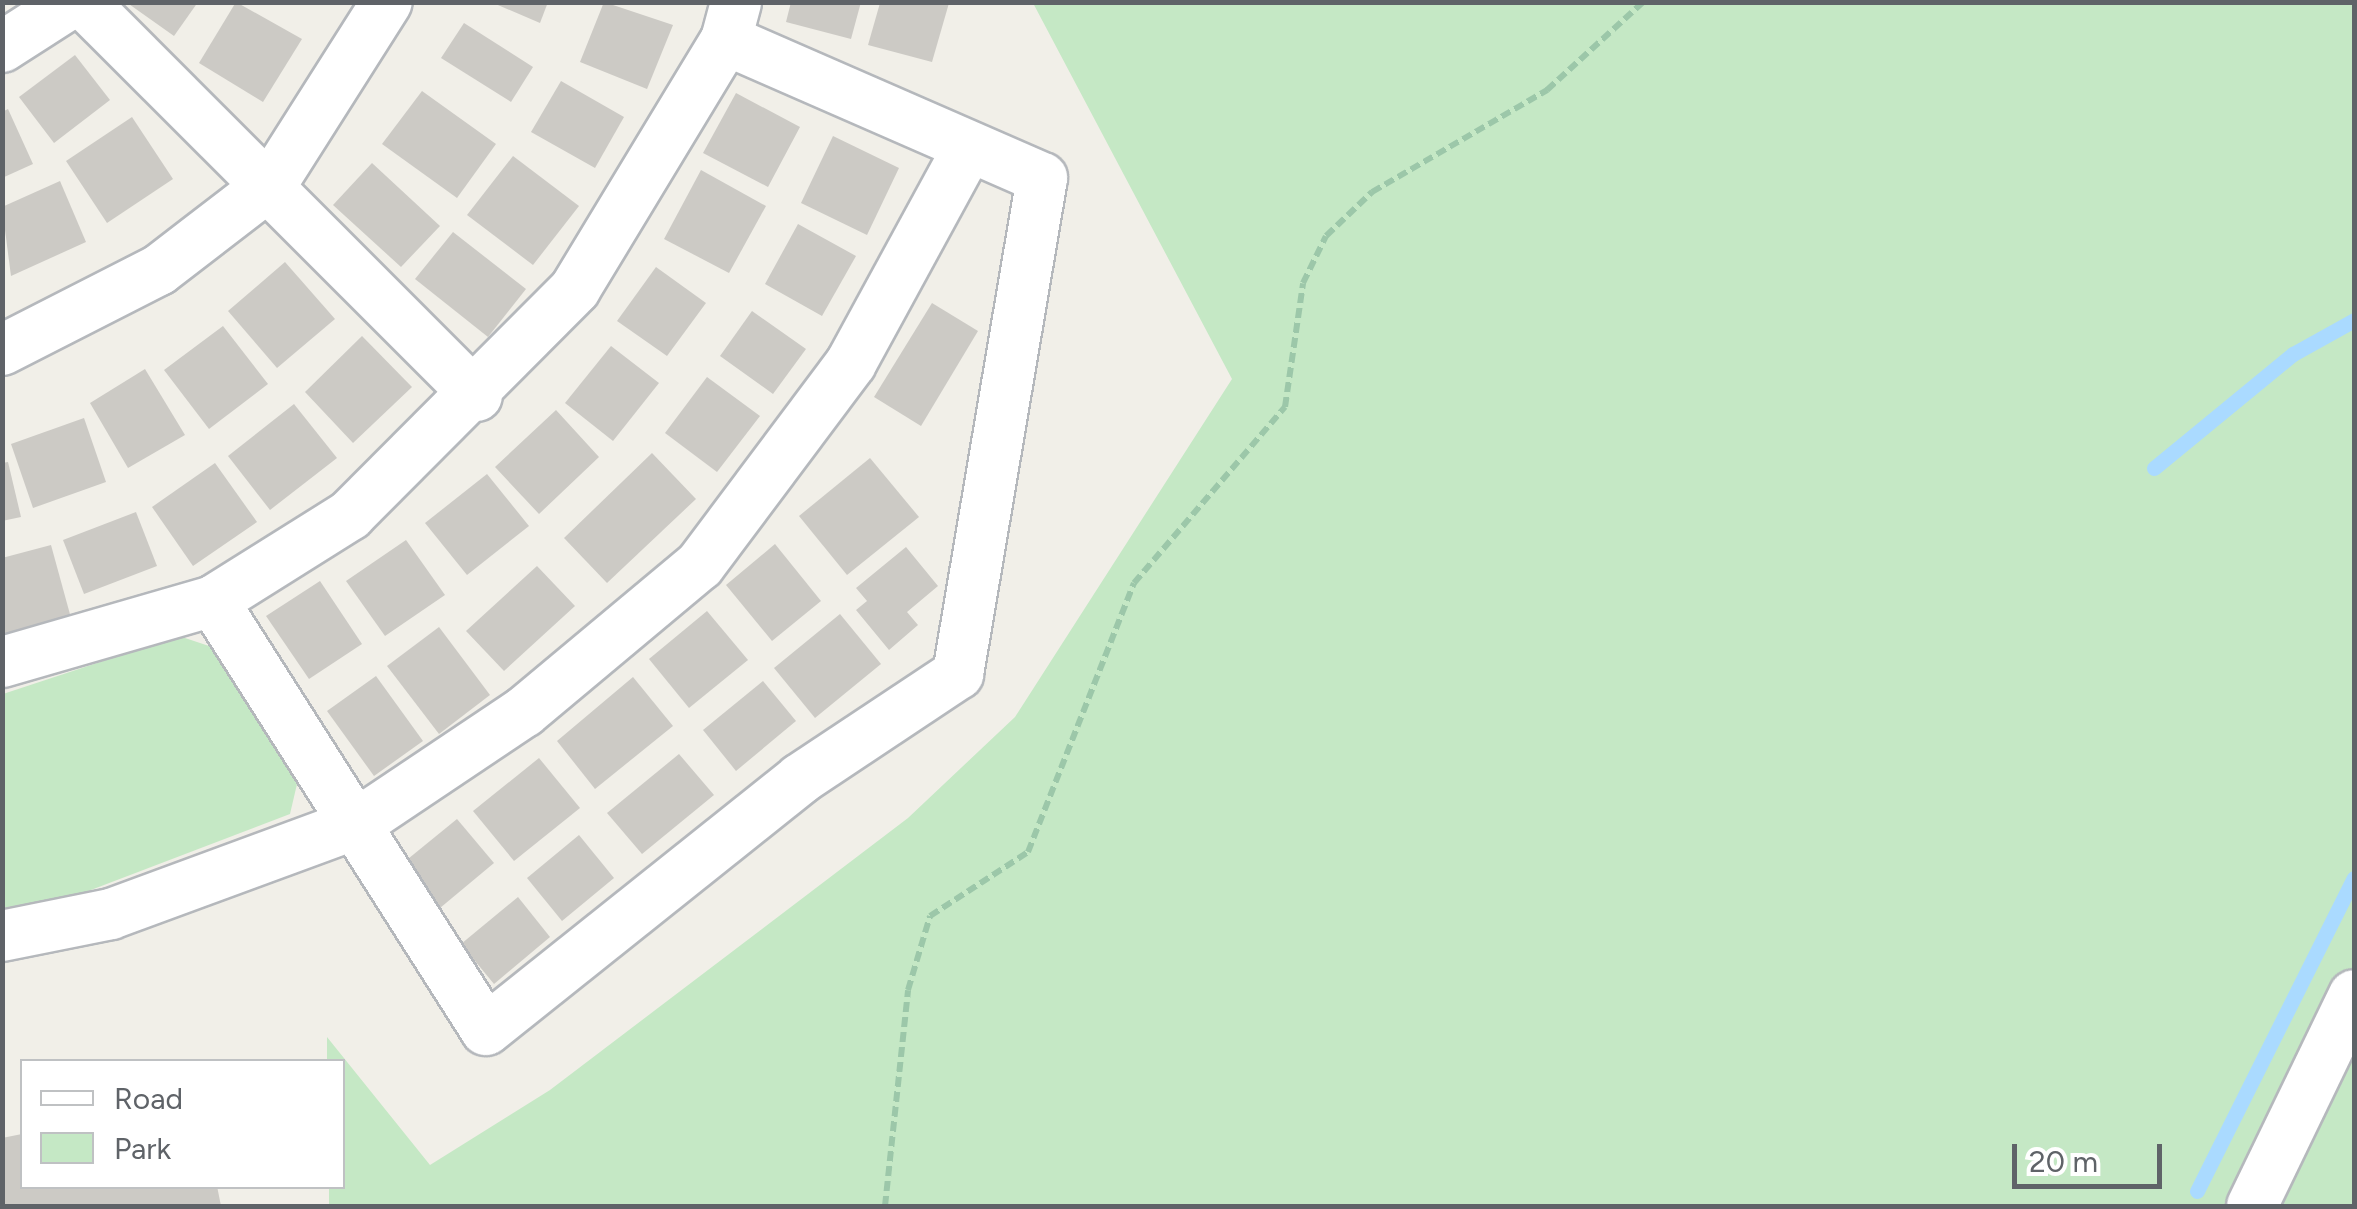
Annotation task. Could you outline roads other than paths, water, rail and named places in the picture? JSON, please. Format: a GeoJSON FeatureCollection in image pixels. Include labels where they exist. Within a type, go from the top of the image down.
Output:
{"type":"FeatureCollection","features":[{"type":"Feature","properties":{"kind":"street"},"geometry":{"type":"LineString","coordinates":[[2,48],[72,2]]}},
{"type":"Feature","properties":{"kind":"street"},"geometry":{"type":"LineString","coordinates":[[83,2],[272,183],[477,396]]}},
{"type":"Feature","properties":{"kind":"street"},"geometry":{"type":"LineString","coordinates":[[2,350],[159,270],[272,183],[387,2]]}},
{"type":"Feature","properties":{"kind":"street"},"geometry":{"type":"LineString","coordinates":[[2,662],[214,601],[350,514],[477,396],[575,289],[731,21],[970,147],[1042,178],[958,674],[800,780],[486,1030],[214,601]]}},
{"type":"Feature","properties":{"kind":"street"},"geometry":{"type":"LineString","coordinates":[[2,936],[111,914],[358,823],[524,712],[700,565],[850,363],[970,147]]}},
{"type":"Feature","properties":{"kind":"street"},"geometry":{"type":"LineString","coordinates":[[2252,1206],[2354,995]]}},
{"type":"Feature","properties":{"kind":"waterway"},"geometry":{"type":"LineString","coordinates":[[2154,468],[2293,354],[2354,320]]}},
{"type":"Feature","properties":{"kind":"waterway"},"geometry":{"type":"LineString","coordinates":[[2197,1191],[2354,878]]}}]}
